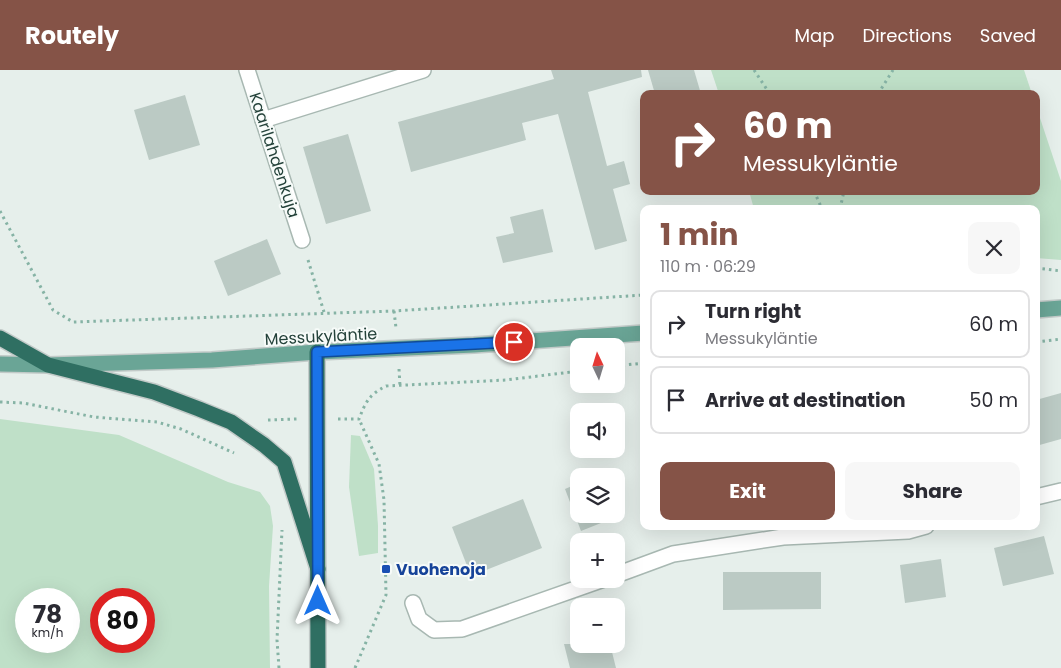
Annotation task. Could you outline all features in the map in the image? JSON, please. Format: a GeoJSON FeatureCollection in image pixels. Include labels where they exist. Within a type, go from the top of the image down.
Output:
{"type":"FeatureCollection","features":[{"type":"Feature","properties":{"kind":"highway"},"geometry":{"type":"LineString","coordinates":[[0,338],[48,364],[154,392],[231,422],[252,437],[284,462],[318,569]]}},
{"type":"Feature","properties":{"kind":"highway"},"geometry":{"type":"LineString","coordinates":[[317,352],[318,668]]}},
{"type":"Feature","properties":{"kind":"main road"},"geometry":{"type":"LineString","coordinates":[[1040,310],[1061,308]]}},
{"type":"Feature","properties":{"kind":"main road","name":"Messukyläntie"},"geometry":{"type":"LineString","coordinates":[[0,364],[212,360],[640,333]]}},
{"type":"Feature","properties":{"kind":"street","name":"Kaarilahdenkuja"},"geometry":{"type":"LineString","coordinates":[[247,70],[302,240]]}},
{"type":"Feature","properties":{"kind":"street"},"geometry":{"type":"LineString","coordinates":[[263,120],[423,70]]}},
{"type":"Feature","properties":{"kind":"street"},"geometry":{"type":"LineString","coordinates":[[1040,496],[1061,490]]}},
{"type":"Feature","properties":{"kind":"street"},"geometry":{"type":"LineString","coordinates":[[625,572],[673,554],[783,537],[912,530]]}},
{"type":"Feature","properties":{"kind":"street"},"geometry":{"type":"LineString","coordinates":[[413,603],[419,619],[434,630],[462,629],[578,588]]}},
{"type":"Feature","properties":{"kind":"path"},"geometry":{"type":"LineString","coordinates":[[754,70],[767,90]]}},
{"type":"Feature","properties":{"kind":"path"},"geometry":{"type":"LineString","coordinates":[[880,90],[893,70]]}},
{"type":"Feature","properties":{"kind":"path"},"geometry":{"type":"LineString","coordinates":[[0,211],[52,310],[73,322],[394,311],[640,295]]}},
{"type":"Feature","properties":{"kind":"path"},"geometry":{"type":"LineString","coordinates":[[302,240],[324,312]]}},
{"type":"Feature","properties":{"kind":"path"},"geometry":{"type":"LineString","coordinates":[[1040,268],[1061,271]]}},
{"type":"Feature","properties":{"kind":"path"},"geometry":{"type":"LineString","coordinates":[[1040,342],[1061,339]]}},
{"type":"Feature","properties":{"kind":"path"},"geometry":{"type":"LineString","coordinates":[[625,365],[640,363]]}},
{"type":"Feature","properties":{"kind":"path"},"geometry":{"type":"LineString","coordinates":[[355,668],[386,596],[384,509],[379,464],[359,419],[366,401],[374,392],[386,386],[506,380],[570,372]]}},
{"type":"Feature","properties":{"kind":"path"},"geometry":{"type":"LineString","coordinates":[[0,402],[23,403],[94,417],[157,422],[181,429],[239,455],[267,420],[359,419]]}},
{"type":"Feature","properties":{"kind":"path"},"geometry":{"type":"LineString","coordinates":[[279,668],[277,640],[282,526]]}},
{"type":"Feature","properties":{"kind":"green space"},"geometry":{"type":"Polygon","coordinates":[[[711,70],[1024,70],[1031,90],[718,90],[711,70]]]}},
{"type":"Feature","properties":{"kind":"green space"},"geometry":{"type":"Polygon","coordinates":[[[1040,118],[1061,181],[1061,260],[1040,258],[1040,205],[753,205],[750,195],[1040,195],[1040,118]]]}},
{"type":"Feature","properties":{"kind":"green space"},"geometry":{"type":"Polygon","coordinates":[[[0,419],[119,435],[228,482],[260,492],[270,506],[273,526],[269,586],[270,668],[0,668],[0,419]]]}},
{"type":"Feature","properties":{"kind":"green space"},"geometry":{"type":"Polygon","coordinates":[[[351,435],[360,436],[374,469],[378,526],[378,553],[359,556],[349,487],[351,435]]]}},
{"type":"Feature","properties":{"kind":"building"},"geometry":{"type":"Polygon","coordinates":[[[551,70],[641,70],[642,77],[588,92],[607,166],[624,161],[630,184],[613,189],[627,241],[595,250],[558,114],[522,123],[526,140],[411,172],[398,122],[554,79],[551,70]]]}},
{"type":"Feature","properties":{"kind":"building"},"geometry":{"type":"Polygon","coordinates":[[[648,70],[694,70],[700,90],[654,90],[648,70]]]}},
{"type":"Feature","properties":{"kind":"building"},"geometry":{"type":"Polygon","coordinates":[[[185,95],[200,145],[149,160],[134,110],[185,95]]]}},
{"type":"Feature","properties":{"kind":"building"},"geometry":{"type":"Polygon","coordinates":[[[348,134],[371,211],[326,224],[303,147],[348,134]]]}},
{"type":"Feature","properties":{"kind":"building"},"geometry":{"type":"Polygon","coordinates":[[[543,209],[553,252],[503,263],[496,237],[514,233],[510,217],[543,209]]]}},
{"type":"Feature","properties":{"kind":"building"},"geometry":{"type":"Polygon","coordinates":[[[267,239],[281,274],[228,296],[214,261],[267,239]]]}},
{"type":"Feature","properties":{"kind":"building"},"geometry":{"type":"Polygon","coordinates":[[[1061,393],[1061,439],[1040,445],[1040,399],[1061,393]]]}},
{"type":"Feature","properties":{"kind":"building"},"geometry":{"type":"Polygon","coordinates":[[[570,487],[570,502],[565,489],[570,487]]]}},
{"type":"Feature","properties":{"kind":"building"},"geometry":{"type":"Polygon","coordinates":[[[523,499],[542,548],[471,576],[452,527],[523,499]]]}},
{"type":"Feature","properties":{"kind":"building"},"geometry":{"type":"Polygon","coordinates":[[[578,523],[601,523],[581,531],[578,523]]]}},
{"type":"Feature","properties":{"kind":"building"},"geometry":{"type":"Polygon","coordinates":[[[1044,536],[1054,574],[1003,586],[994,548],[1044,536]]]}},
{"type":"Feature","properties":{"kind":"building"},"geometry":{"type":"Polygon","coordinates":[[[941,559],[946,597],[905,603],[900,565],[941,559]]]}},
{"type":"Feature","properties":{"kind":"building"},"geometry":{"type":"Polygon","coordinates":[[[723,572],[821,572],[821,609],[723,610],[723,572]]]}},
{"type":"Feature","properties":{"kind":"building"},"geometry":{"type":"Polygon","coordinates":[[[564,644],[570,644],[570,653],[612,653],[616,668],[570,668],[564,644]]]}},
{"type":"Feature","properties":{"kind":"place","name":"Vuohenoja"},"geometry":{"type":"Point","coordinates":[386,569]}},
{"type":"Feature","properties":{"kind":"route"},"geometry":{"type":"LineString","coordinates":[[318,601],[317,352],[514,342]]}}]}
